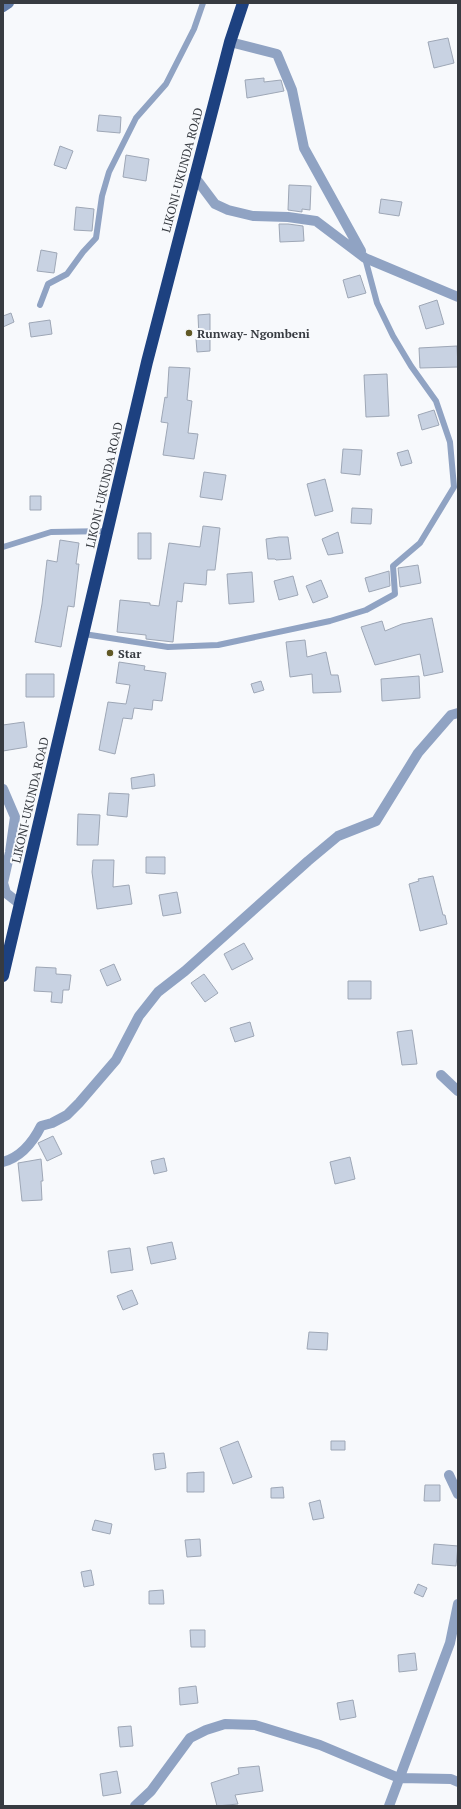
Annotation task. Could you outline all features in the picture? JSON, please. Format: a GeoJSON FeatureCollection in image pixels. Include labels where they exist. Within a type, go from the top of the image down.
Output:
{"type":"FeatureCollection","features":[{"type":"Feature","properties":{"kind":"highway","name":"LIKONI-UKUNDA ROAD"},"geometry":{"type":"LineString","coordinates":[[3,976],[147,362],[194,176],[240,5]]}},
{"type":"Feature","properties":{"kind":"street"},"geometry":{"type":"LineString","coordinates":[[3,7],[9,3]]}},
{"type":"Feature","properties":{"kind":"street"},"geometry":{"type":"LineString","coordinates":[[230,42],[277,54],[292,90],[304,148],[365,258]]}},
{"type":"Feature","properties":{"kind":"street"},"geometry":{"type":"LineString","coordinates":[[194,176],[215,204],[228,210],[253,216],[288,217],[316,221],[365,258],[458,297]]}},
{"type":"Feature","properties":{"kind":"street"},"geometry":{"type":"LineString","coordinates":[[3,1162],[11,1160],[33,1142],[41,1126],[52,1123],[67,1115],[79,1103],[116,1060],[139,1016],[158,992],[185,971],[280,885],[338,836],[376,821],[418,753],[451,715],[458,713]]}},
{"type":"Feature","properties":{"kind":"street"},"geometry":{"type":"LineString","coordinates":[[3,789],[15,817],[10,852],[3,883],[6,893],[20,904]]}},
{"type":"Feature","properties":{"kind":"street"},"geometry":{"type":"LineString","coordinates":[[441,1075],[458,1092]]}},
{"type":"Feature","properties":{"kind":"street"},"geometry":{"type":"LineString","coordinates":[[449,1475],[458,1494]]}},
{"type":"Feature","properties":{"kind":"street"},"geometry":{"type":"LineString","coordinates":[[389,1806],[450,1643],[458,1604]]}},
{"type":"Feature","properties":{"kind":"street"},"geometry":{"type":"LineString","coordinates":[[135,1806],[151,1791],[190,1738],[206,1730],[225,1724],[255,1725],[320,1745],[399,1778],[451,1780],[458,1782]]}},
{"type":"Feature","properties":{"kind":"lane"},"geometry":{"type":"LineString","coordinates":[[40,305],[48,284],[67,274],[83,252],[96,238],[102,196],[109,172],[136,118],[166,84],[194,29],[203,3]]}},
{"type":"Feature","properties":{"kind":"lane"},"geometry":{"type":"LineString","coordinates":[[84,634],[168,647],[218,645],[330,621],[366,610],[395,594],[393,566],[420,543],[454,487],[450,442],[436,401],[411,366],[393,336],[377,303],[365,258]]}},
{"type":"Feature","properties":{"kind":"lane"},"geometry":{"type":"LineString","coordinates":[[3,547],[51,532],[107,531]]}},
{"type":"Feature","properties":{"kind":"building"},"geometry":{"type":"Polygon","coordinates":[[[448,38],[454,63],[434,68],[428,42],[448,38]]]}},
{"type":"Feature","properties":{"kind":"building"},"geometry":{"type":"Polygon","coordinates":[[[264,78],[264,82],[281,80],[284,91],[247,98],[245,80],[264,78]]]}},
{"type":"Feature","properties":{"kind":"building"},"geometry":{"type":"Polygon","coordinates":[[[99,115],[121,117],[120,133],[97,131],[99,115]]]}},
{"type":"Feature","properties":{"kind":"building"},"geometry":{"type":"Polygon","coordinates":[[[60,146],[73,151],[66,169],[54,165],[60,146]]]}},
{"type":"Feature","properties":{"kind":"building"},"geometry":{"type":"Polygon","coordinates":[[[126,155],[149,159],[146,181],[123,177],[126,155]]]}},
{"type":"Feature","properties":{"kind":"building"},"geometry":{"type":"Polygon","coordinates":[[[289,185],[311,186],[310,210],[302,209],[302,212],[288,210],[289,185]]]}},
{"type":"Feature","properties":{"kind":"building"},"geometry":{"type":"Polygon","coordinates":[[[381,199],[402,202],[399,216],[379,213],[381,199]]]}},
{"type":"Feature","properties":{"kind":"building"},"geometry":{"type":"Polygon","coordinates":[[[76,207],[94,209],[92,231],[74,230],[76,207]]]}},
{"type":"Feature","properties":{"kind":"building"},"geometry":{"type":"Polygon","coordinates":[[[279,224],[303,226],[304,241],[280,242],[279,224]]]}},
{"type":"Feature","properties":{"kind":"building"},"geometry":{"type":"Polygon","coordinates":[[[41,250],[57,253],[54,273],[37,271],[41,250]]]}},
{"type":"Feature","properties":{"kind":"building"},"geometry":{"type":"Polygon","coordinates":[[[360,275],[366,293],[348,298],[343,280],[360,275]]]}},
{"type":"Feature","properties":{"kind":"building"},"geometry":{"type":"Polygon","coordinates":[[[437,300],[444,324],[426,329],[419,306],[437,300]]]}},
{"type":"Feature","properties":{"kind":"building"},"geometry":{"type":"Polygon","coordinates":[[[11,313],[14,322],[3,327],[3,316],[11,313]]]}},
{"type":"Feature","properties":{"kind":"building"},"geometry":{"type":"Polygon","coordinates":[[[210,314],[210,351],[197,352],[196,339],[199,338],[198,315],[210,314]]]}},
{"type":"Feature","properties":{"kind":"building"},"geometry":{"type":"Polygon","coordinates":[[[50,320],[52,334],[31,337],[29,323],[50,320]]]}},
{"type":"Feature","properties":{"kind":"building"},"geometry":{"type":"Polygon","coordinates":[[[457,346],[458,367],[420,368],[419,348],[457,346]]]}},
{"type":"Feature","properties":{"kind":"building"},"geometry":{"type":"Polygon","coordinates":[[[169,367],[190,368],[187,400],[192,401],[188,433],[198,434],[194,459],[163,455],[168,423],[161,422],[165,397],[167,398],[169,367]]]}},
{"type":"Feature","properties":{"kind":"building"},"geometry":{"type":"Polygon","coordinates":[[[387,374],[389,416],[366,417],[364,375],[387,374]]]}},
{"type":"Feature","properties":{"kind":"building"},"geometry":{"type":"Polygon","coordinates":[[[434,410],[439,425],[422,430],[418,415],[434,410]]]}},
{"type":"Feature","properties":{"kind":"building"},"geometry":{"type":"Polygon","coordinates":[[[343,449],[362,450],[360,475],[341,473],[343,449]]]}},
{"type":"Feature","properties":{"kind":"building"},"geometry":{"type":"Polygon","coordinates":[[[408,450],[412,463],[401,466],[397,453],[408,450]]]}},
{"type":"Feature","properties":{"kind":"building"},"geometry":{"type":"Polygon","coordinates":[[[204,472],[226,475],[222,500],[200,497],[204,472]]]}},
{"type":"Feature","properties":{"kind":"building"},"geometry":{"type":"Polygon","coordinates":[[[325,479],[333,511],[315,516],[307,484],[325,479]]]}},
{"type":"Feature","properties":{"kind":"building"},"geometry":{"type":"Polygon","coordinates":[[[30,496],[41,496],[41,510],[30,510],[30,496]]]}},
{"type":"Feature","properties":{"kind":"building"},"geometry":{"type":"Polygon","coordinates":[[[352,508],[372,509],[371,524],[351,523],[352,508]]]}},
{"type":"Feature","properties":{"kind":"building"},"geometry":{"type":"Polygon","coordinates":[[[203,526],[220,528],[215,570],[207,570],[206,585],[184,583],[182,602],[177,601],[173,642],[146,639],[146,635],[117,632],[120,600],[150,603],[150,605],[159,606],[169,543],[200,547],[203,526]]]}},
{"type":"Feature","properties":{"kind":"building"},"geometry":{"type":"Polygon","coordinates":[[[338,532],[343,553],[328,555],[322,539],[338,532]]]}},
{"type":"Feature","properties":{"kind":"building"},"geometry":{"type":"Polygon","coordinates":[[[138,533],[151,533],[151,559],[138,559],[138,533]]]}},
{"type":"Feature","properties":{"kind":"building"},"geometry":{"type":"Polygon","coordinates":[[[288,537],[291,559],[268,559],[266,539],[288,537]]]}},
{"type":"Feature","properties":{"kind":"building"},"geometry":{"type":"Polygon","coordinates":[[[60,540],[79,543],[76,564],[79,564],[74,607],[68,606],[61,647],[35,642],[42,604],[47,560],[57,562],[60,540]]]}},
{"type":"Feature","properties":{"kind":"building"},"geometry":{"type":"Polygon","coordinates":[[[418,565],[421,583],[400,587],[398,568],[418,565]]]}},
{"type":"Feature","properties":{"kind":"building"},"geometry":{"type":"Polygon","coordinates":[[[389,571],[390,586],[369,592],[365,578],[389,571]]]}},
{"type":"Feature","properties":{"kind":"building"},"geometry":{"type":"Polygon","coordinates":[[[252,572],[254,602],[229,604],[227,574],[252,572]]]}},
{"type":"Feature","properties":{"kind":"building"},"geometry":{"type":"Polygon","coordinates":[[[293,576],[298,595],[279,600],[274,581],[293,576]]]}},
{"type":"Feature","properties":{"kind":"building"},"geometry":{"type":"Polygon","coordinates":[[[321,580],[328,597],[313,603],[306,586],[321,580]]]}},
{"type":"Feature","properties":{"kind":"building"},"geometry":{"type":"Polygon","coordinates":[[[432,618],[443,672],[424,676],[420,654],[375,665],[361,627],[382,621],[385,631],[402,624],[432,618]]]}},
{"type":"Feature","properties":{"kind":"building"},"geometry":{"type":"Polygon","coordinates":[[[305,640],[307,657],[326,652],[331,675],[338,675],[341,692],[313,693],[312,674],[290,677],[286,642],[305,640]]]}},
{"type":"Feature","properties":{"kind":"building"},"geometry":{"type":"Polygon","coordinates":[[[119,662],[145,666],[144,670],[166,673],[162,701],[153,700],[152,710],[134,708],[132,719],[123,718],[115,754],[99,750],[108,702],[126,704],[130,685],[116,683],[119,662]]]}},
{"type":"Feature","properties":{"kind":"building"},"geometry":{"type":"Polygon","coordinates":[[[26,674],[54,674],[54,697],[26,697],[26,674]]]}},
{"type":"Feature","properties":{"kind":"building"},"geometry":{"type":"Polygon","coordinates":[[[419,676],[420,698],[382,701],[381,679],[419,676]]]}},
{"type":"Feature","properties":{"kind":"building"},"geometry":{"type":"Polygon","coordinates":[[[261,681],[264,690],[254,693],[251,684],[261,681]]]}},
{"type":"Feature","properties":{"kind":"building"},"geometry":{"type":"Polygon","coordinates":[[[24,722],[27,747],[3,751],[3,725],[24,722]]]}},
{"type":"Feature","properties":{"kind":"building"},"geometry":{"type":"Polygon","coordinates":[[[154,774],[155,786],[132,789],[131,778],[154,774]]]}},
{"type":"Feature","properties":{"kind":"building"},"geometry":{"type":"Polygon","coordinates":[[[109,793],[129,794],[127,817],[107,815],[109,793]]]}},
{"type":"Feature","properties":{"kind":"building"},"geometry":{"type":"Polygon","coordinates":[[[78,814],[100,815],[98,845],[77,845],[78,814]]]}},
{"type":"Feature","properties":{"kind":"building"},"geometry":{"type":"Polygon","coordinates":[[[146,857],[165,857],[165,874],[146,873],[146,857]]]}},
{"type":"Feature","properties":{"kind":"building"},"geometry":{"type":"Polygon","coordinates":[[[93,860],[114,860],[113,887],[129,885],[132,904],[97,909],[92,872],[93,860]]]}},
{"type":"Feature","properties":{"kind":"building"},"geometry":{"type":"Polygon","coordinates":[[[433,876],[443,915],[445,915],[447,924],[420,931],[409,884],[419,881],[418,879],[433,876]]]}},
{"type":"Feature","properties":{"kind":"building"},"geometry":{"type":"Polygon","coordinates":[[[177,892],[181,913],[163,916],[159,895],[177,892]]]}},
{"type":"Feature","properties":{"kind":"building"},"geometry":{"type":"Polygon","coordinates":[[[244,943],[253,959],[232,970],[224,954],[244,943]]]}},
{"type":"Feature","properties":{"kind":"building"},"geometry":{"type":"Polygon","coordinates":[[[114,964],[121,980],[107,986],[100,970],[114,964]]]}},
{"type":"Feature","properties":{"kind":"building"},"geometry":{"type":"Polygon","coordinates":[[[36,967],[56,968],[56,974],[71,975],[69,990],[63,990],[62,1003],[51,1002],[52,992],[34,991],[36,967]]]}},
{"type":"Feature","properties":{"kind":"building"},"geometry":{"type":"Polygon","coordinates":[[[204,974],[218,993],[205,1002],[191,983],[204,974]]]}},
{"type":"Feature","properties":{"kind":"building"},"geometry":{"type":"Polygon","coordinates":[[[348,981],[371,981],[371,999],[348,999],[348,981]]]}},
{"type":"Feature","properties":{"kind":"building"},"geometry":{"type":"Polygon","coordinates":[[[250,1022],[254,1036],[235,1042],[230,1028],[250,1022]]]}},
{"type":"Feature","properties":{"kind":"building"},"geometry":{"type":"Polygon","coordinates":[[[412,1030],[417,1064],[402,1065],[397,1032],[412,1030]]]}},
{"type":"Feature","properties":{"kind":"building"},"geometry":{"type":"Polygon","coordinates":[[[53,1136],[62,1154],[47,1161],[38,1143],[53,1136]]]}},
{"type":"Feature","properties":{"kind":"building"},"geometry":{"type":"Polygon","coordinates":[[[350,1157],[355,1179],[335,1184],[330,1162],[350,1157]]]}},
{"type":"Feature","properties":{"kind":"building"},"geometry":{"type":"Polygon","coordinates":[[[164,1158],[167,1171],[154,1174],[151,1161],[164,1158]]]}},
{"type":"Feature","properties":{"kind":"building"},"geometry":{"type":"Polygon","coordinates":[[[41,1159],[43,1181],[41,1181],[42,1200],[22,1201],[18,1163],[41,1159]]]}},
{"type":"Feature","properties":{"kind":"building"},"geometry":{"type":"Polygon","coordinates":[[[172,1242],[176,1259],[151,1264],[147,1247],[172,1242]]]}},
{"type":"Feature","properties":{"kind":"building"},"geometry":{"type":"Polygon","coordinates":[[[130,1248],[133,1270],[111,1273],[108,1251],[130,1248]]]}},
{"type":"Feature","properties":{"kind":"building"},"geometry":{"type":"Polygon","coordinates":[[[132,1290],[138,1304],[123,1310],[117,1296],[132,1290]]]}},
{"type":"Feature","properties":{"kind":"building"},"geometry":{"type":"Polygon","coordinates":[[[309,1332],[328,1333],[327,1350],[307,1349],[309,1332]]]}},
{"type":"Feature","properties":{"kind":"building"},"geometry":{"type":"Polygon","coordinates":[[[238,1441],[252,1477],[233,1484],[220,1448],[238,1441]]]}},
{"type":"Feature","properties":{"kind":"building"},"geometry":{"type":"Polygon","coordinates":[[[331,1441],[345,1441],[345,1450],[331,1450],[331,1441]]]}},
{"type":"Feature","properties":{"kind":"building"},"geometry":{"type":"Polygon","coordinates":[[[164,1453],[166,1468],[155,1470],[153,1454],[164,1453]]]}},
{"type":"Feature","properties":{"kind":"building"},"geometry":{"type":"Polygon","coordinates":[[[204,1472],[204,1492],[187,1492],[187,1473],[204,1472]]]}},
{"type":"Feature","properties":{"kind":"building"},"geometry":{"type":"Polygon","coordinates":[[[425,1485],[440,1485],[440,1501],[424,1501],[425,1485]]]}},
{"type":"Feature","properties":{"kind":"building"},"geometry":{"type":"Polygon","coordinates":[[[283,1487],[284,1498],[271,1498],[271,1488],[283,1487]]]}},
{"type":"Feature","properties":{"kind":"building"},"geometry":{"type":"Polygon","coordinates":[[[320,1500],[324,1518],[313,1520],[309,1503],[320,1500]]]}},
{"type":"Feature","properties":{"kind":"building"},"geometry":{"type":"Polygon","coordinates":[[[95,1520],[112,1524],[110,1534],[92,1530],[95,1520]]]}},
{"type":"Feature","properties":{"kind":"building"},"geometry":{"type":"Polygon","coordinates":[[[200,1539],[201,1556],[187,1557],[185,1540],[200,1539]]]}},
{"type":"Feature","properties":{"kind":"building"},"geometry":{"type":"Polygon","coordinates":[[[434,1544],[458,1546],[456,1566],[432,1564],[434,1544]]]}},
{"type":"Feature","properties":{"kind":"building"},"geometry":{"type":"Polygon","coordinates":[[[91,1570],[94,1585],[84,1587],[81,1572],[91,1570]]]}},
{"type":"Feature","properties":{"kind":"building"},"geometry":{"type":"Polygon","coordinates":[[[418,1584],[427,1588],[423,1597],[414,1593],[418,1584]]]}},
{"type":"Feature","properties":{"kind":"building"},"geometry":{"type":"Polygon","coordinates":[[[163,1590],[164,1604],[149,1604],[149,1591],[163,1590]]]}},
{"type":"Feature","properties":{"kind":"building"},"geometry":{"type":"Polygon","coordinates":[[[190,1630],[205,1630],[205,1647],[191,1647],[190,1630]]]}},
{"type":"Feature","properties":{"kind":"building"},"geometry":{"type":"Polygon","coordinates":[[[415,1653],[417,1670],[399,1672],[398,1655],[415,1653]]]}},
{"type":"Feature","properties":{"kind":"building"},"geometry":{"type":"Polygon","coordinates":[[[196,1686],[198,1703],[180,1705],[179,1688],[196,1686]]]}},
{"type":"Feature","properties":{"kind":"building"},"geometry":{"type":"Polygon","coordinates":[[[353,1700],[356,1717],[340,1720],[337,1703],[353,1700]]]}},
{"type":"Feature","properties":{"kind":"building"},"geometry":{"type":"Polygon","coordinates":[[[131,1726],[133,1746],[120,1747],[118,1727],[131,1726]]]}},
{"type":"Feature","properties":{"kind":"building"},"geometry":{"type":"Polygon","coordinates":[[[259,1766],[263,1791],[235,1795],[238,1804],[217,1806],[211,1783],[239,1774],[238,1768],[259,1766]]]}},
{"type":"Feature","properties":{"kind":"building"},"geometry":{"type":"Polygon","coordinates":[[[117,1771],[121,1793],[103,1796],[100,1774],[117,1771]]]}},
{"type":"Feature","properties":{"kind":"place","name":"Runway- Ngombeni"},"geometry":{"type":"Point","coordinates":[189,333]}},
{"type":"Feature","properties":{"kind":"place","name":"Star"},"geometry":{"type":"Point","coordinates":[110,653]}}]}
